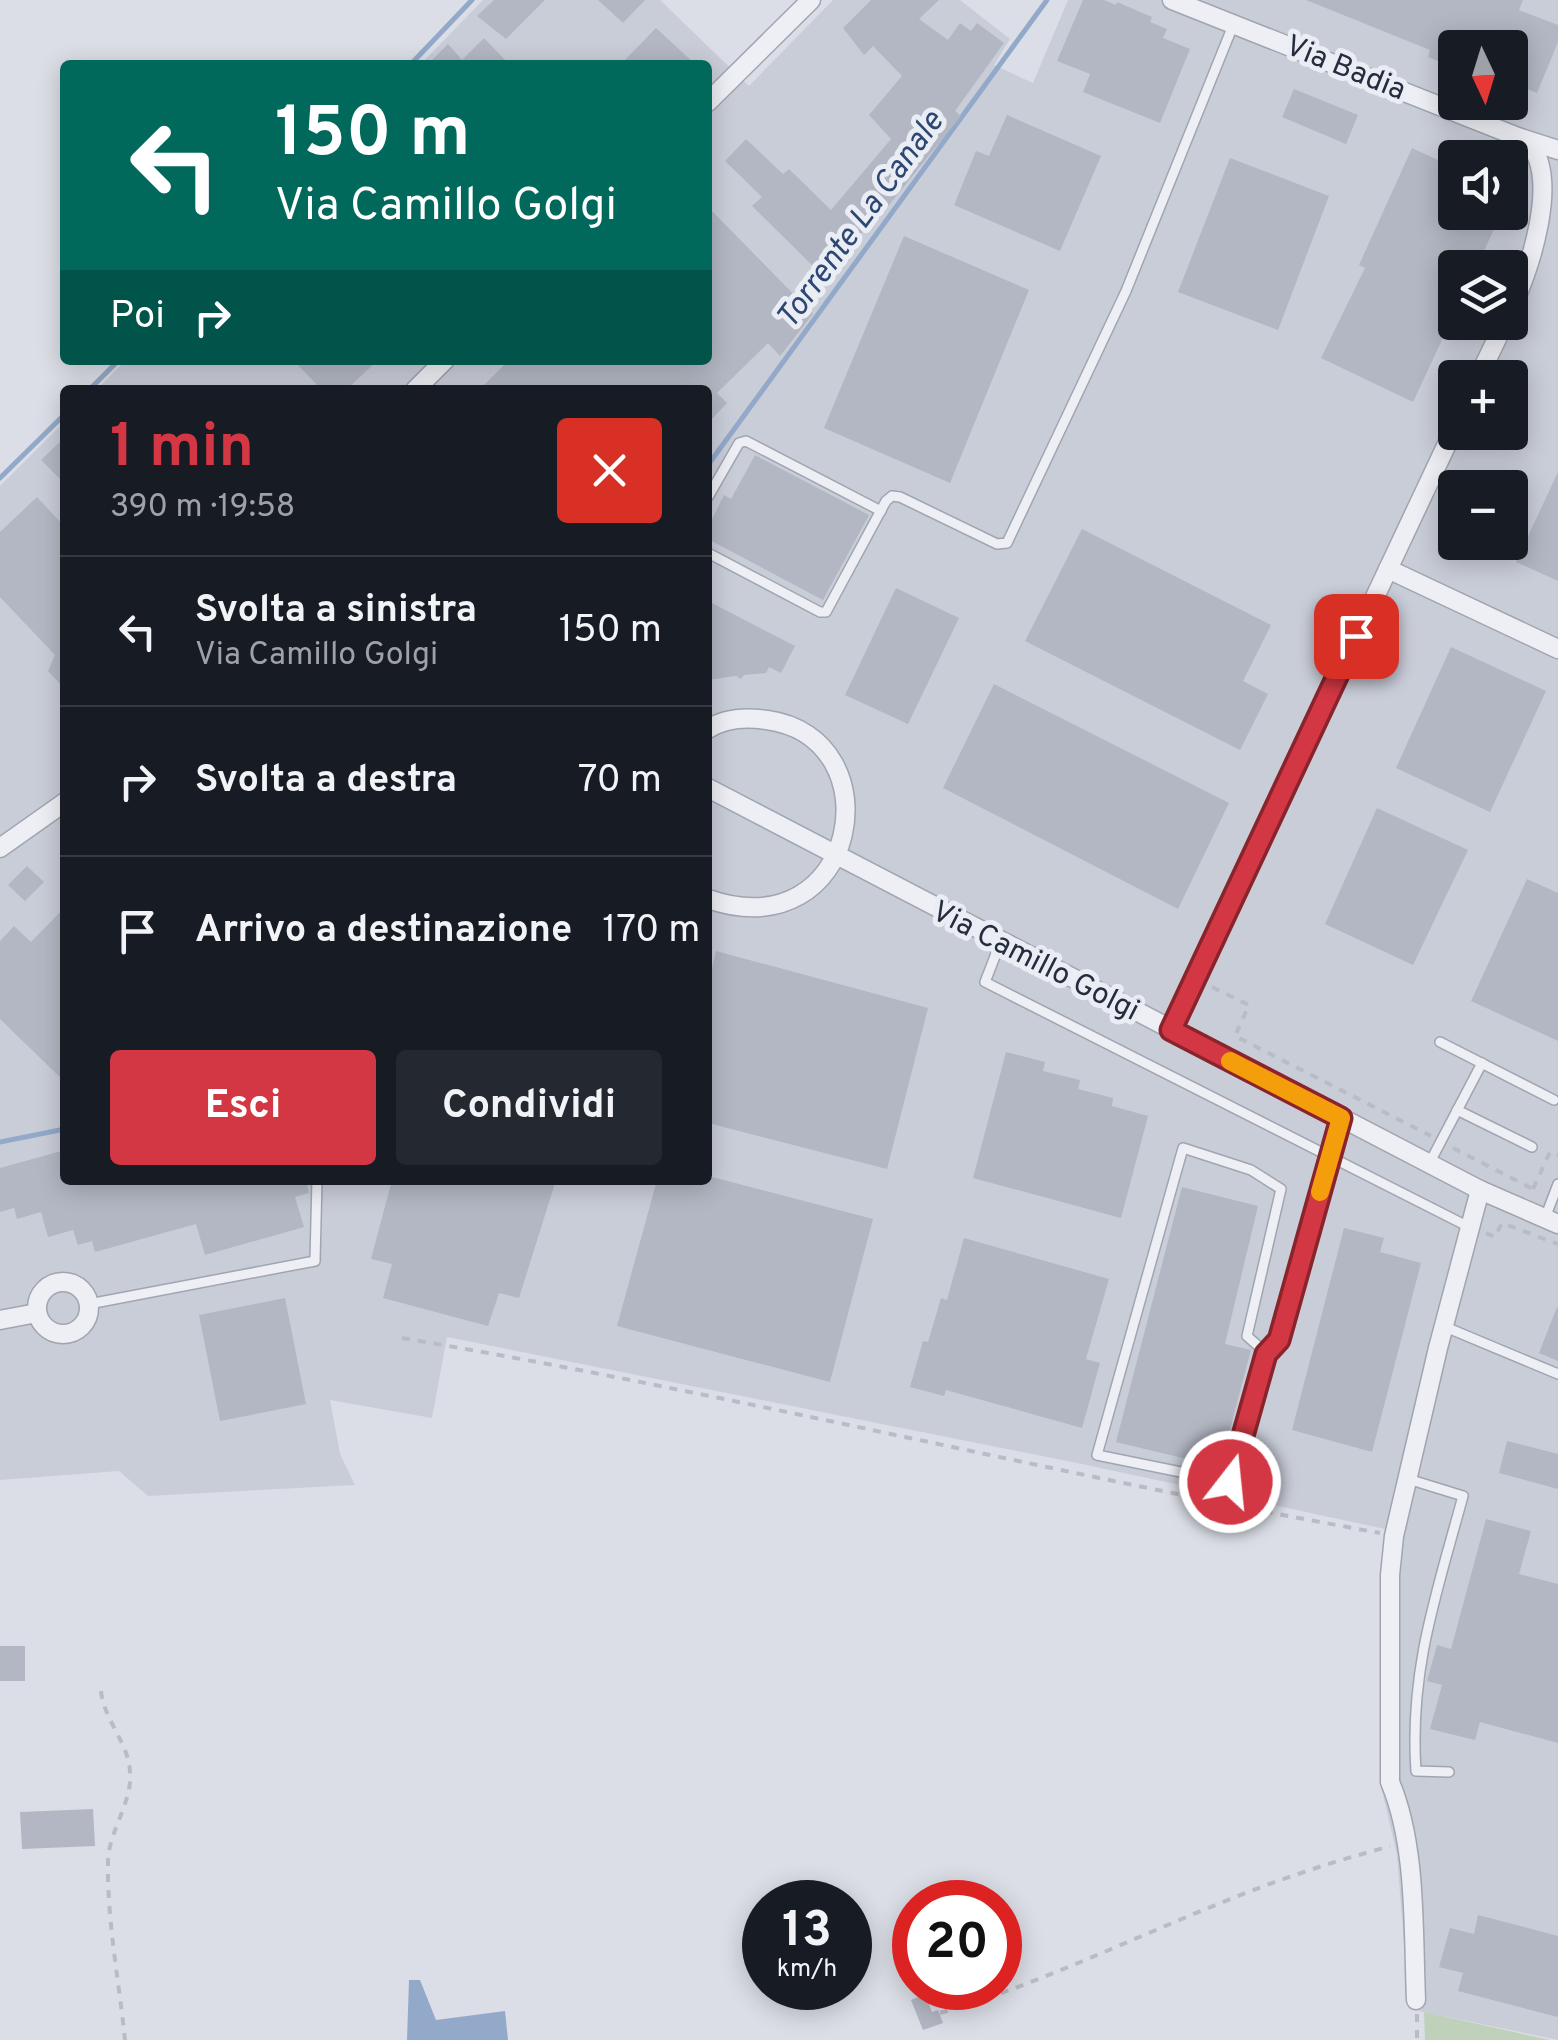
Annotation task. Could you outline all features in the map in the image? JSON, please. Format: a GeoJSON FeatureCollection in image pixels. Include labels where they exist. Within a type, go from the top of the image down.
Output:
{"type":"FeatureCollection","features":[{"type":"Feature","properties":{"kind":"street"},"geometry":{"type":"LineString","coordinates":[[712,98],[811,0]]}},
{"type":"Feature","properties":{"kind":"street","name":"Via Badia"},"geometry":{"type":"LineString","coordinates":[[1172,0],[1518,138],[1558,150]]}},
{"type":"Feature","properties":{"kind":"street","name":"Via Badia"},"geometry":{"type":"LineString","coordinates":[[1518,138],[1543,153],[1556,176],[1556,200],[1542,243]]}},
{"type":"Feature","properties":{"kind":"street"},"geometry":{"type":"LineString","coordinates":[[1528,273],[1558,219]]}},
{"type":"Feature","properties":{"kind":"street"},"geometry":{"type":"LineString","coordinates":[[419,385],[441,365]]}},
{"type":"Feature","properties":{"kind":"street"},"geometry":{"type":"LineString","coordinates":[[1171,1030],[1444,450]]}},
{"type":"Feature","properties":{"kind":"street"},"geometry":{"type":"LineString","coordinates":[[1388,568],[1558,649]]}},
{"type":"Feature","properties":{"kind":"street"},"geometry":{"type":"LineString","coordinates":[[712,728],[748,717],[781,722],[810,738],[832,762],[845,793],[846,826],[836,857],[818,882],[794,899],[764,908],[734,908],[712,900]]}},
{"type":"Feature","properties":{"kind":"street","name":"Via Camillo Golgi"},"geometry":{"type":"LineString","coordinates":[[712,790],[1429,1164],[1544,1218]]}},
{"type":"Feature","properties":{"kind":"street"},"geometry":{"type":"LineString","coordinates":[[0,848],[60,806]]}},
{"type":"Feature","properties":{"kind":"street"},"geometry":{"type":"LineString","coordinates":[[1416,2000],[1412,1887],[1399,1803],[1390,1782],[1390,1592],[1394,1536],[1443,1326],[1478,1230],[1480,1190]]}},
{"type":"Feature","properties":{"kind":"street"},"geometry":{"type":"LineString","coordinates":[[54,1284],[80,1288],[89,1304],[82,1327],[68,1334],[51,1332],[37,1313],[40,1295],[54,1284]]}},
{"type":"Feature","properties":{"kind":"street"},"geometry":{"type":"LineString","coordinates":[[0,1320],[37,1313]]}},
{"type":"Feature","properties":{"kind":"lane"},"geometry":{"type":"LineString","coordinates":[[712,555],[826,612],[889,498],[896,496],[997,544],[1007,543],[1126,291],[1234,22]]}},
{"type":"Feature","properties":{"kind":"lane"},"geometry":{"type":"LineString","coordinates":[[712,489],[739,444],[746,441],[881,511]]}},
{"type":"Feature","properties":{"kind":"lane"},"geometry":{"type":"LineString","coordinates":[[1001,941],[985,982],[1478,1230]]}},
{"type":"Feature","properties":{"kind":"lane"},"geometry":{"type":"LineString","coordinates":[[1440,1042],[1554,1100]]}},
{"type":"Feature","properties":{"kind":"lane"},"geometry":{"type":"LineString","coordinates":[[1429,1164],[1482,1063]]}},
{"type":"Feature","properties":{"kind":"lane"},"geometry":{"type":"LineString","coordinates":[[1458,1110],[1532,1147]]}},
{"type":"Feature","properties":{"kind":"lane"},"geometry":{"type":"LineString","coordinates":[[1266,1354],[1246,1336],[1281,1189],[1251,1170],[1184,1148],[1097,1455],[1230,1482],[1266,1354],[1279,1340],[1341,1118]]}},
{"type":"Feature","properties":{"kind":"lane"},"geometry":{"type":"LineString","coordinates":[[1544,1218],[1558,1184]]}},
{"type":"Feature","properties":{"kind":"lane"},"geometry":{"type":"LineString","coordinates":[[89,1304],[315,1261],[317,1185]]}},
{"type":"Feature","properties":{"kind":"lane"},"geometry":{"type":"LineString","coordinates":[[1443,1326],[1558,1374]]}},
{"type":"Feature","properties":{"kind":"lane"},"geometry":{"type":"LineString","coordinates":[[1406,1478],[1464,1496],[1420,1659],[1413,1726],[1416,1771],[1449,1772]]}},
{"type":"Feature","properties":{"kind":"path"},"geometry":{"type":"LineString","coordinates":[[1208,985],[1249,1005],[1235,1036],[1533,1189],[1544,1218]]}},
{"type":"Feature","properties":{"kind":"path"},"geometry":{"type":"LineString","coordinates":[[1533,1189],[1550,1152],[1558,1155]]}},
{"type":"Feature","properties":{"kind":"path"},"geometry":{"type":"LineString","coordinates":[[1478,1230],[1495,1236],[1502,1223],[1558,1244]]}},
{"type":"Feature","properties":{"kind":"path"},"geometry":{"type":"LineString","coordinates":[[402,1338],[694,1392],[1190,1499],[1394,1536]]}},
{"type":"Feature","properties":{"kind":"path"},"geometry":{"type":"LineString","coordinates":[[102,1691],[103,1711],[130,1766],[127,1795],[108,1858],[125,2040]]}},
{"type":"Feature","properties":{"kind":"path"},"geometry":{"type":"LineString","coordinates":[[940,2013],[1064,1971],[1309,1870],[1404,1842]]}},
{"type":"Feature","properties":{"kind":"path"},"geometry":{"type":"LineString","coordinates":[[1416,2000],[1417,2040]]}},
{"type":"Feature","properties":{"kind":"shaded area"},"geometry":{"type":"Polygon","coordinates":[[[483,0],[660,0],[749,86],[833,0],[960,0],[1010,39],[994,65],[1033,83],[1068,0],[1558,0],[1558,2040],[1409,2009],[1397,1855],[1381,1786],[1385,1529],[447,1337],[432,1418],[330,1400],[340,1454],[355,1485],[148,1496],[119,1471],[0,1480],[0,486],[60,426],[60,1185],[712,1185],[712,385],[101,385],[121,365],[712,365],[712,60],[425,60],[483,0]]]}},
{"type":"Feature","properties":{"kind":"green space"},"geometry":{"type":"Polygon","coordinates":[[[1424,2012],[1550,2040],[1425,2040],[1424,2012]]]}},
{"type":"Feature","properties":{"kind":"water"},"geometry":{"type":"Polygon","coordinates":[[[409,1980],[420,1980],[436,2020],[505,2011],[508,2040],[407,2040],[409,1980]]]}},
{"type":"Feature","properties":{"kind":"building"},"geometry":{"type":"Polygon","coordinates":[[[494,0],[545,0],[506,39],[477,16],[494,0]]]}},
{"type":"Feature","properties":{"kind":"building"},"geometry":{"type":"Polygon","coordinates":[[[598,0],[645,0],[623,23],[598,0]]]}},
{"type":"Feature","properties":{"kind":"building"},"geometry":{"type":"Polygon","coordinates":[[[871,0],[939,0],[919,19],[948,40],[960,23],[971,31],[977,23],[1004,43],[955,111],[961,116],[868,231],[821,274],[752,206],[762,197],[725,161],[746,139],[783,174],[789,169],[831,210],[891,139],[869,115],[902,76],[873,46],[864,55],[843,28],[871,0]]]}},
{"type":"Feature","properties":{"kind":"building"},"geometry":{"type":"Polygon","coordinates":[[[1083,0],[1104,0],[1116,5],[1117,2],[1152,17],[1150,22],[1167,29],[1163,38],[1190,49],[1160,123],[1083,92],[1090,74],[1057,61],[1083,0]]]}},
{"type":"Feature","properties":{"kind":"building"},"geometry":{"type":"Polygon","coordinates":[[[1306,0],[1523,0],[1519,10],[1558,25],[1558,42],[1537,93],[1528,89],[1528,30],[1438,30],[1438,61],[1428,57],[1430,50],[1306,0]]]}},
{"type":"Feature","properties":{"kind":"building"},"geometry":{"type":"Polygon","coordinates":[[[656,28],[691,60],[625,60],[656,28]]]}},
{"type":"Feature","properties":{"kind":"building"},"geometry":{"type":"Polygon","coordinates":[[[484,38],[505,60],[462,60],[484,38]]]}},
{"type":"Feature","properties":{"kind":"building"},"geometry":{"type":"Polygon","coordinates":[[[448,44],[462,60],[432,60],[448,44]]]}},
{"type":"Feature","properties":{"kind":"building"},"geometry":{"type":"Polygon","coordinates":[[[1294,89],[1358,115],[1346,144],[1282,117],[1294,89]]]}},
{"type":"Feature","properties":{"kind":"building"},"geometry":{"type":"Polygon","coordinates":[[[1007,115],[1101,156],[1060,251],[954,205],[976,151],[989,156],[1007,115]]]}},
{"type":"Feature","properties":{"kind":"building"},"geometry":{"type":"Polygon","coordinates":[[[1412,148],[1438,160],[1438,230],[1494,230],[1484,250],[1438,250],[1438,340],[1442,340],[1413,402],[1321,358],[1365,268],[1359,265],[1412,148]]]}},
{"type":"Feature","properties":{"kind":"building"},"geometry":{"type":"Polygon","coordinates":[[[1230,158],[1329,196],[1278,330],[1178,292],[1230,158]]]}},
{"type":"Feature","properties":{"kind":"building"},"geometry":{"type":"Polygon","coordinates":[[[712,211],[813,314],[780,356],[768,343],[717,393],[727,403],[712,419],[712,385],[484,385],[504,365],[712,365],[712,211]]]}},
{"type":"Feature","properties":{"kind":"building"},"geometry":{"type":"Polygon","coordinates":[[[904,236],[1029,290],[950,483],[824,428],[904,236]]]}},
{"type":"Feature","properties":{"kind":"building"},"geometry":{"type":"Polygon","coordinates":[[[298,365],[373,365],[351,385],[317,385],[298,365]]]}},
{"type":"Feature","properties":{"kind":"building"},"geometry":{"type":"Polygon","coordinates":[[[60,442],[60,479],[41,460],[60,442]]]}},
{"type":"Feature","properties":{"kind":"building"},"geometry":{"type":"Polygon","coordinates":[[[755,455],[869,515],[823,600],[712,541],[712,519],[724,495],[731,499],[755,455]]]}},
{"type":"Feature","properties":{"kind":"building"},"geometry":{"type":"Polygon","coordinates":[[[1558,472],[1558,581],[1516,562],[1528,560],[1528,536],[1558,472]]]}},
{"type":"Feature","properties":{"kind":"building"},"geometry":{"type":"Polygon","coordinates":[[[37,497],[60,522],[60,684],[48,671],[55,655],[0,597],[0,532],[37,497]]]}},
{"type":"Feature","properties":{"kind":"building"},"geometry":{"type":"Polygon","coordinates":[[[1082,529],[1271,625],[1243,681],[1268,694],[1240,750],[1025,641],[1082,529]]]}},
{"type":"Feature","properties":{"kind":"building"},"geometry":{"type":"Polygon","coordinates":[[[896,588],[959,618],[908,724],[845,695],[896,588]]]}},
{"type":"Feature","properties":{"kind":"building"},"geometry":{"type":"Polygon","coordinates":[[[712,603],[795,646],[781,673],[769,667],[766,673],[744,675],[741,679],[736,676],[712,679],[712,603]]]}},
{"type":"Feature","properties":{"kind":"building"},"geometry":{"type":"Polygon","coordinates":[[[1451,647],[1546,691],[1490,812],[1396,768],[1451,647]]]}},
{"type":"Feature","properties":{"kind":"building"},"geometry":{"type":"Polygon","coordinates":[[[994,684],[1229,803],[1178,909],[943,788],[994,684]]]}},
{"type":"Feature","properties":{"kind":"building"},"geometry":{"type":"Polygon","coordinates":[[[1377,808],[1468,850],[1413,965],[1325,924],[1377,808]]]}},
{"type":"Feature","properties":{"kind":"building"},"geometry":{"type":"Polygon","coordinates":[[[27,866],[44,882],[25,901],[8,885],[27,866]]]}},
{"type":"Feature","properties":{"kind":"building"},"geometry":{"type":"Polygon","coordinates":[[[1527,879],[1558,893],[1558,1041],[1471,1001],[1527,879]]]}},
{"type":"Feature","properties":{"kind":"building"},"geometry":{"type":"Polygon","coordinates":[[[60,912],[60,1077],[0,1019],[0,941],[14,926],[31,942],[60,912]]]}},
{"type":"Feature","properties":{"kind":"building"},"geometry":{"type":"Polygon","coordinates":[[[716,951],[928,1008],[887,1169],[712,1124],[712,968],[716,951]]]}},
{"type":"Feature","properties":{"kind":"building"},"geometry":{"type":"Polygon","coordinates":[[[1006,1052],[1045,1062],[1043,1071],[1080,1080],[1078,1089],[1113,1098],[1112,1106],[1148,1116],[1121,1218],[973,1178],[1006,1052]]]}},
{"type":"Feature","properties":{"kind":"building"},"geometry":{"type":"Polygon","coordinates":[[[60,1151],[60,1185],[307,1185],[309,1193],[295,1197],[304,1227],[205,1255],[196,1224],[95,1252],[92,1241],[78,1245],[73,1230],[48,1237],[41,1212],[17,1219],[14,1208],[0,1212],[0,1168],[60,1151]]]}},
{"type":"Feature","properties":{"kind":"building"},"geometry":{"type":"Polygon","coordinates":[[[712,1177],[873,1219],[830,1382],[617,1326],[656,1185],[712,1185],[712,1177]]]}},
{"type":"Feature","properties":{"kind":"building"},"geometry":{"type":"Polygon","coordinates":[[[391,1185],[554,1185],[519,1298],[499,1293],[488,1326],[383,1298],[392,1264],[371,1259],[391,1185]]]}},
{"type":"Feature","properties":{"kind":"building"},"geometry":{"type":"Polygon","coordinates":[[[1182,1187],[1258,1206],[1225,1344],[1251,1350],[1220,1467],[1116,1442],[1182,1187]]]}},
{"type":"Feature","properties":{"kind":"building"},"geometry":{"type":"Polygon","coordinates":[[[1344,1228],[1384,1238],[1380,1252],[1421,1263],[1372,1452],[1292,1430],[1344,1228]]]}},
{"type":"Feature","properties":{"kind":"building"},"geometry":{"type":"Polygon","coordinates":[[[964,1238],[1109,1279],[1086,1359],[1100,1363],[1082,1428],[946,1390],[944,1396],[910,1387],[941,1298],[947,1300],[964,1238]]]}},
{"type":"Feature","properties":{"kind":"building"},"geometry":{"type":"Polygon","coordinates":[[[285,1298],[306,1404],[220,1421],[199,1315],[285,1298]]]}},
{"type":"Feature","properties":{"kind":"building"},"geometry":{"type":"Polygon","coordinates":[[[1558,1308],[1558,1361],[1539,1353],[1558,1308]]]}},
{"type":"Feature","properties":{"kind":"building"},"geometry":{"type":"Polygon","coordinates":[[[1507,1441],[1558,1454],[1558,1489],[1499,1473],[1507,1441]]]}},
{"type":"Feature","properties":{"kind":"building"},"geometry":{"type":"Polygon","coordinates":[[[1486,1519],[1531,1531],[1519,1574],[1558,1584],[1558,1743],[1480,1722],[1475,1740],[1430,1729],[1442,1685],[1427,1681],[1437,1645],[1451,1649],[1486,1519]]]}},
{"type":"Feature","properties":{"kind":"building"},"geometry":{"type":"Polygon","coordinates":[[[0,1646],[25,1646],[25,1681],[0,1681],[0,1646]]]}},
{"type":"Feature","properties":{"kind":"building"},"geometry":{"type":"Polygon","coordinates":[[[93,1809],[95,1846],[22,1849],[20,1812],[93,1809]]]}},
{"type":"Feature","properties":{"kind":"building"},"geometry":{"type":"Polygon","coordinates":[[[1478,1915],[1558,1936],[1558,2017],[1458,1991],[1463,1973],[1439,1967],[1450,1928],[1474,1934],[1478,1915]]]}},
{"type":"Feature","properties":{"kind":"building"},"geometry":{"type":"Polygon","coordinates":[[[915,2010],[938,2010],[943,2023],[923,2030],[915,2010]]]}},
{"type":"Feature","properties":{"kind":"waterway"},"geometry":{"type":"LineString","coordinates":[[415,60],[472,0]]}},
{"type":"Feature","properties":{"kind":"waterway","name":"Torrente La Canale"},"geometry":{"type":"LineString","coordinates":[[712,460],[1047,0]]}},
{"type":"Feature","properties":{"kind":"waterway"},"geometry":{"type":"LineString","coordinates":[[94,385],[114,365]]}},
{"type":"Feature","properties":{"kind":"waterway"},"geometry":{"type":"LineString","coordinates":[[0,478],[60,419]]}},
{"type":"Feature","properties":{"kind":"waterway","name":"Torrente La Canale"},"geometry":{"type":"LineString","coordinates":[[0,1142],[60,1130]]}},
{"type":"Feature","properties":{"kind":"slow traffic"},"geometry":{"type":"LineString","coordinates":[[1230,1061],[1341,1118],[1320,1192]]}},
{"type":"Feature","properties":{"kind":"route"},"geometry":{"type":"LineString","coordinates":[[1230,1482],[1266,1354],[1279,1340],[1341,1118],[1171,1030],[1356,636]]}}]}
